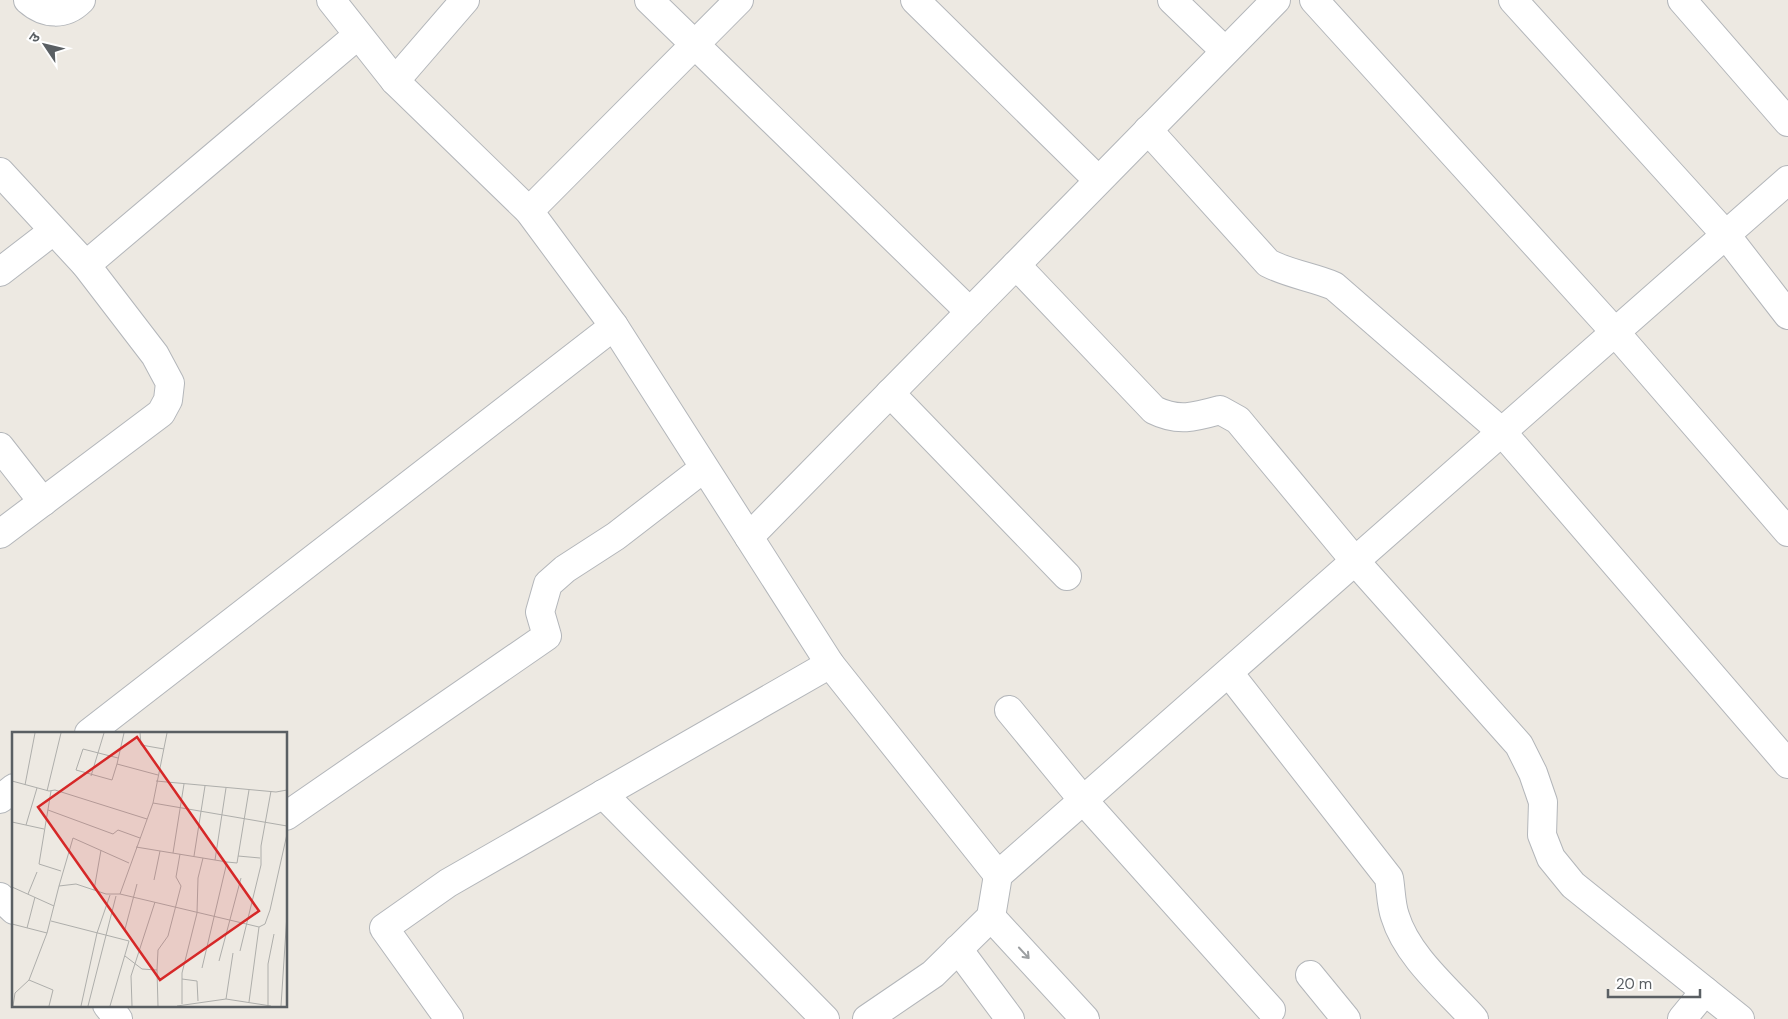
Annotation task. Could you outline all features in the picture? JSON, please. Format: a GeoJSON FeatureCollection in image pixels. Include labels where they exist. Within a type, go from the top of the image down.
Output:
{"type":"FeatureCollection","features":[{"type":"Feature","properties":{"kind":"street"},"geometry":{"type":"LineString","coordinates":[[28,0],[37,7],[50,12],[72,9],[81,0]]}},
{"type":"Feature","properties":{"kind":"street"},"geometry":{"type":"LineString","coordinates":[[331,0],[395,81],[529,211],[614,326],[830,664],[998,875]]}},
{"type":"Feature","properties":{"kind":"street"},"geometry":{"type":"LineString","coordinates":[[395,81],[465,0]]}},
{"type":"Feature","properties":{"kind":"street"},"geometry":{"type":"LineString","coordinates":[[649,0],[696,43],[970,312]]}},
{"type":"Feature","properties":{"kind":"street"},"geometry":{"type":"LineString","coordinates":[[529,211],[739,0]]}},
{"type":"Feature","properties":{"kind":"street"},"geometry":{"type":"LineString","coordinates":[[915,0],[1098,180]]}},
{"type":"Feature","properties":{"kind":"street"},"geometry":{"type":"LineString","coordinates":[[1172,0],[1225,51]]}},
{"type":"Feature","properties":{"kind":"street"},"geometry":{"type":"LineString","coordinates":[[749,537],[1276,0]]}},
{"type":"Feature","properties":{"kind":"street"},"geometry":{"type":"LineString","coordinates":[[1314,0],[1615,332],[1788,532]]}},
{"type":"Feature","properties":{"kind":"street"},"geometry":{"type":"LineString","coordinates":[[1513,0],[1726,235],[1788,315]]}},
{"type":"Feature","properties":{"kind":"street"},"geometry":{"type":"LineString","coordinates":[[1682,0],[1788,122]]}},
{"type":"Feature","properties":{"kind":"street"},"geometry":{"type":"LineString","coordinates":[[86,265],[358,35]]}},
{"type":"Feature","properties":{"kind":"street"},"geometry":{"type":"LineString","coordinates":[[1148,130],[1268,263],[1281,270],[1304,274],[1334,286],[1502,432],[1788,764]]}},
{"type":"Feature","properties":{"kind":"street"},"geometry":{"type":"LineString","coordinates":[[0,172],[86,265],[155,355],[170,383],[168,400],[161,413],[0,534]]}},
{"type":"Feature","properties":{"kind":"street"},"geometry":{"type":"LineString","coordinates":[[867,1019],[933,974],[991,917],[998,875],[1788,180]]}},
{"type":"Feature","properties":{"kind":"street"},"geometry":{"type":"LineString","coordinates":[[0,272],[53,231]]}},
{"type":"Feature","properties":{"kind":"street"},"geometry":{"type":"LineString","coordinates":[[1016,265],[1154,410],[1169,417],[1199,416],[1220,410],[1238,420],[1355,561],[1520,745],[1533,773],[1543,802],[1542,835],[1551,858],[1573,885],[1740,1019]]}},
{"type":"Feature","properties":{"kind":"street"},"geometry":{"type":"LineString","coordinates":[[91,732],[614,326]]}},
{"type":"Feature","properties":{"kind":"street"},"geometry":{"type":"LineString","coordinates":[[890,392],[1067,576]]}},
{"type":"Feature","properties":{"kind":"street"},"geometry":{"type":"LineString","coordinates":[[0,447],[43,502]]}},
{"type":"Feature","properties":{"kind":"street"},"geometry":{"type":"LineString","coordinates":[[288,815],[547,636],[540,612],[548,584],[565,569],[616,536],[704,468]]}},
{"type":"Feature","properties":{"kind":"street"},"geometry":{"type":"LineString","coordinates":[[449,1019],[384,928],[448,883],[830,664]]}},
{"type":"Feature","properties":{"kind":"street"},"geometry":{"type":"LineString","coordinates":[[1228,673],[1389,878],[1394,915],[1401,931],[1416,954],[1474,1019]]}},
{"type":"Feature","properties":{"kind":"street"},"geometry":{"type":"LineString","coordinates":[[1009,710],[1083,800],[1270,1010]]}},
{"type":"Feature","properties":{"kind":"street"},"geometry":{"type":"LineString","coordinates":[[0,798],[12,789]]}},
{"type":"Feature","properties":{"kind":"street"},"geometry":{"type":"LineString","coordinates":[[603,794],[824,1019]]}},
{"type":"Feature","properties":{"kind":"street"},"geometry":{"type":"LineString","coordinates":[[0,896],[12,908]]}},
{"type":"Feature","properties":{"kind":"street"},"geometry":{"type":"LineString","coordinates":[[991,917],[1085,1019]]}},
{"type":"Feature","properties":{"kind":"street"},"geometry":{"type":"LineString","coordinates":[[958,949],[1010,1019]]}},
{"type":"Feature","properties":{"kind":"street"},"geometry":{"type":"LineString","coordinates":[[1310,975],[1346,1019]]}},
{"type":"Feature","properties":{"kind":"street"},"geometry":{"type":"LineString","coordinates":[[1682,1019],[1705,991]]}},
{"type":"Feature","properties":{"kind":"street"},"geometry":{"type":"LineString","coordinates":[[107,1006],[118,1019]]}}]}
